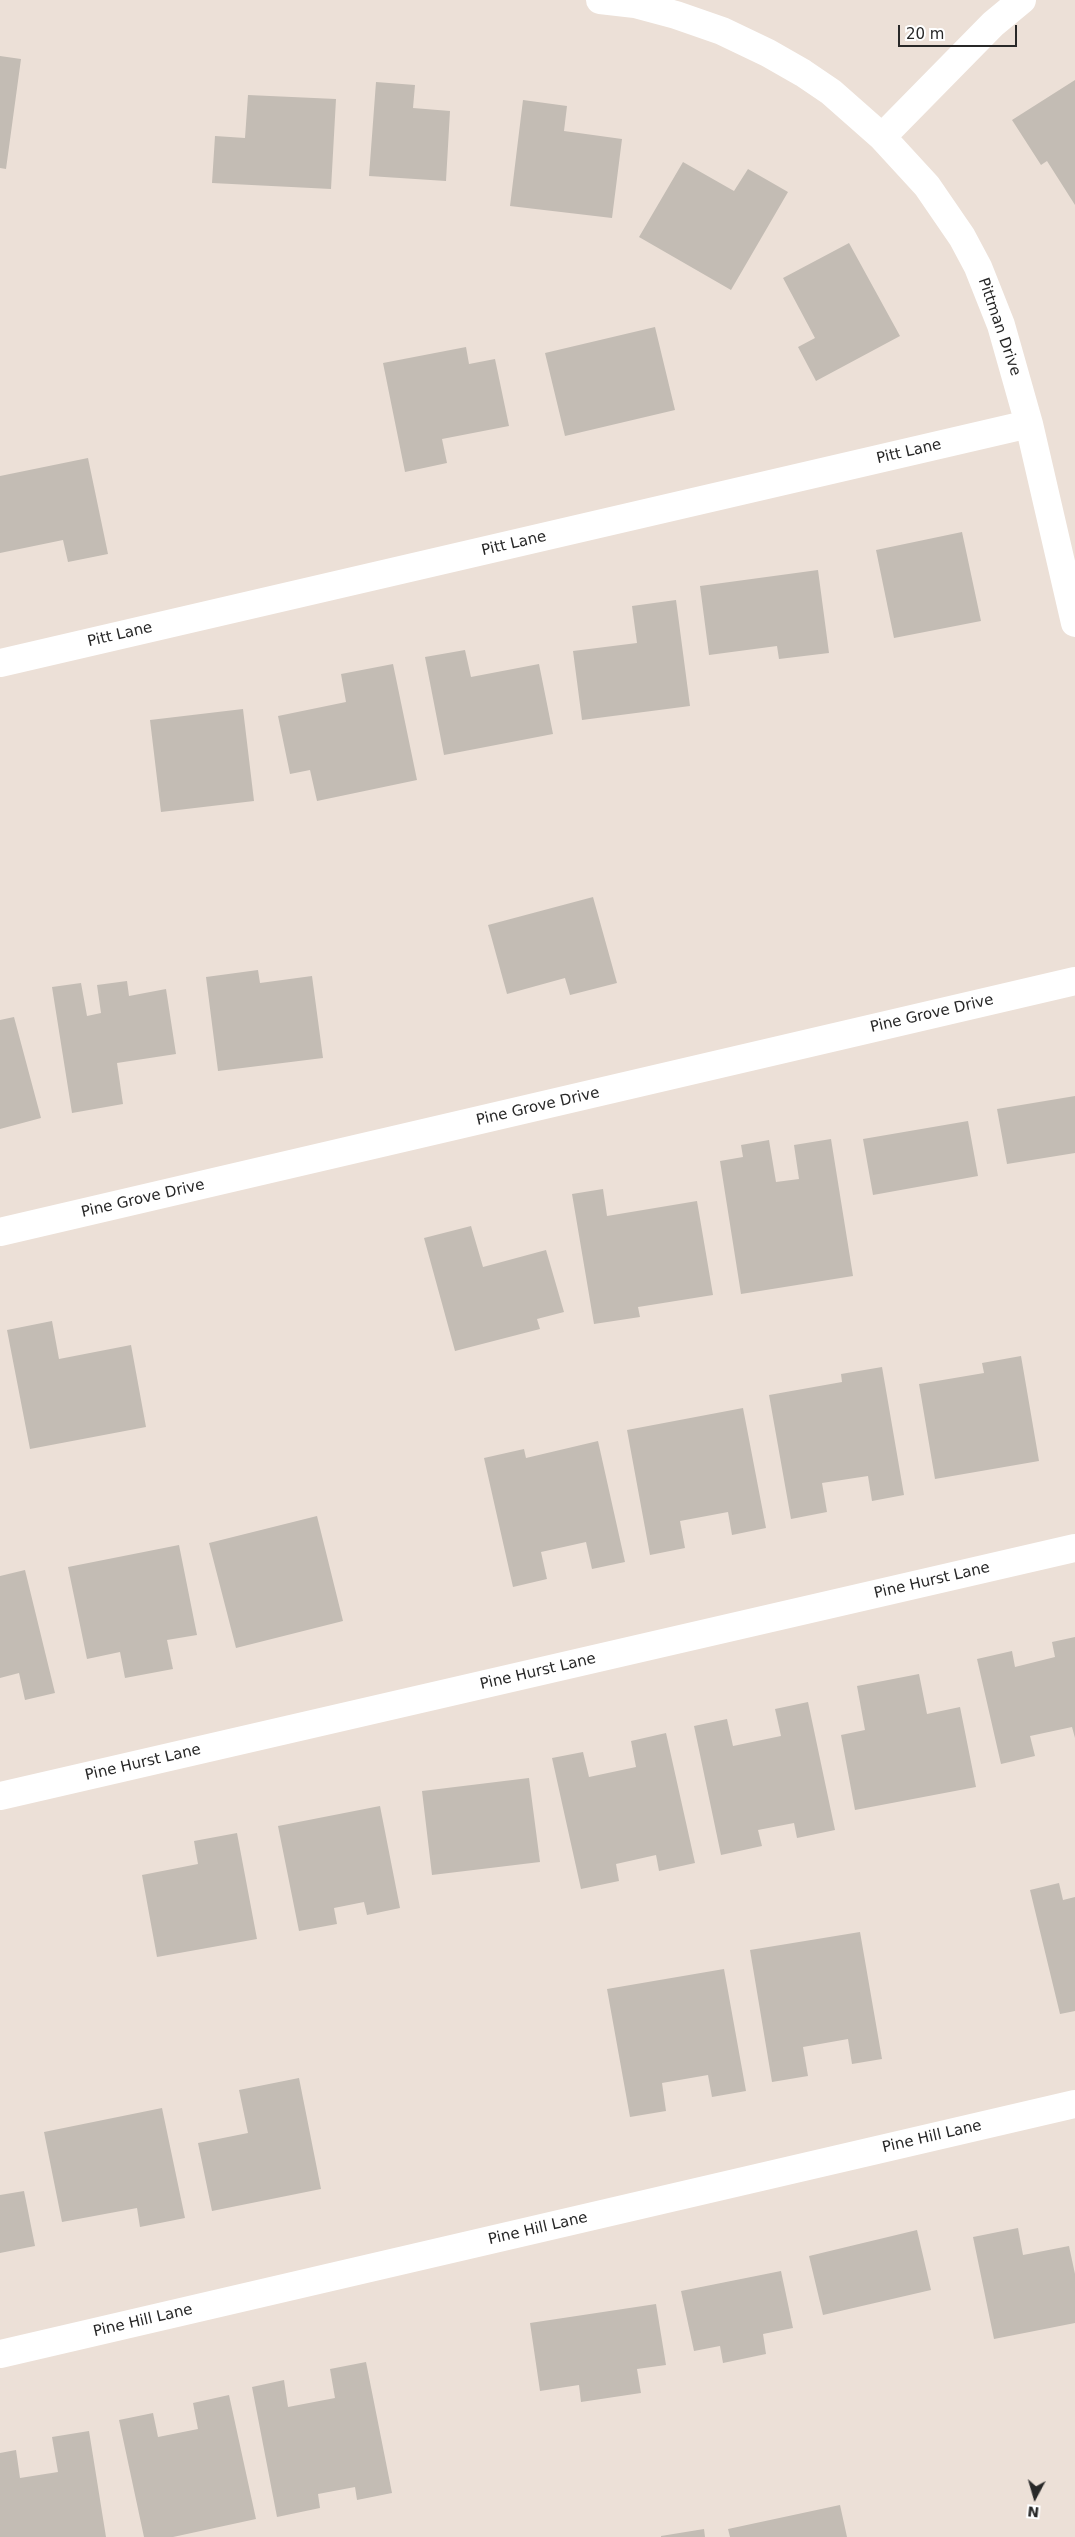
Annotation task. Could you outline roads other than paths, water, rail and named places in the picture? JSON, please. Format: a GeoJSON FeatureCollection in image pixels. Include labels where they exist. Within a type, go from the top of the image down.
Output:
{"type":"FeatureCollection","features":[{"type":"Feature","properties":{"kind":"street","name":"Pittman Drive"},"geometry":{"type":"LineString","coordinates":[[600,0],[635,4],[676,14],[722,31],[768,53],[831,92],[882,137],[927,186],[962,237],[978,267],[1002,325],[1029,424],[1075,623]]}},
{"type":"Feature","properties":{"kind":"street"},"geometry":{"type":"LineString","coordinates":[[882,137],[993,24],[1022,0]]}},
{"type":"Feature","properties":{"kind":"street","name":"Pitt Lane"},"geometry":{"type":"LineString","coordinates":[[0,663],[1029,424]]}},
{"type":"Feature","properties":{"kind":"street","name":"Pine Grove Drive"},"geometry":{"type":"LineString","coordinates":[[0,1232],[1075,981]]}},
{"type":"Feature","properties":{"kind":"street","name":"Pine Hurst Lane"},"geometry":{"type":"LineString","coordinates":[[0,1796],[1075,1548]]}},
{"type":"Feature","properties":{"kind":"street","name":"Pine Hill Lane"},"geometry":{"type":"LineString","coordinates":[[0,2354],[1075,2104]]}}]}
